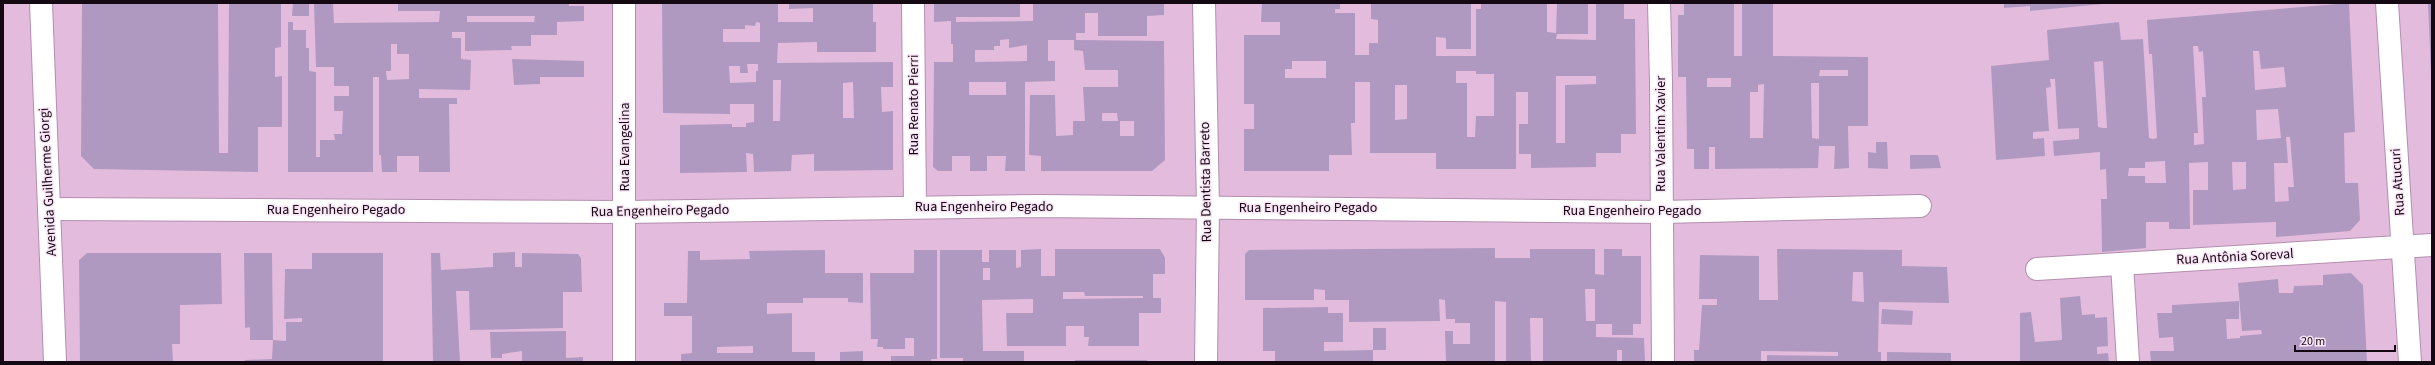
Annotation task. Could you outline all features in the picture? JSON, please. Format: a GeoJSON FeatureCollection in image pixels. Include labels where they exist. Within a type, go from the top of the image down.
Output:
{"type":"FeatureCollection","features":[{"type":"Feature","properties":{"kind":"street","name":"Avenida Guilherme Giorgi"},"geometry":{"type":"LineString","coordinates":[[41,3],[49,209],[53,261],[55,362]]}},
{"type":"Feature","properties":{"kind":"street","name":"Rua Evangelina"},"geometry":{"type":"LineString","coordinates":[[624,3],[624,362]]}},
{"type":"Feature","properties":{"kind":"street","name":"Rua Renato Pierri"},"geometry":{"type":"LineString","coordinates":[[913,3],[915,207]]}},
{"type":"Feature","properties":{"kind":"street","name":"Rua Dentista Barreto"},"geometry":{"type":"LineString","coordinates":[[1204,3],[1208,208],[1206,362]]}},
{"type":"Feature","properties":{"kind":"street","name":"Rua Valentim Xavier"},"geometry":{"type":"LineString","coordinates":[[1659,3],[1663,362]]}},
{"type":"Feature","properties":{"kind":"street","name":"Rua Atucuri"},"geometry":{"type":"LineString","coordinates":[[2386,3],[2410,362]]}},
{"type":"Feature","properties":{"kind":"street","name":"Rua Engenheiro Pegado"},"geometry":{"type":"LineString","coordinates":[[49,209],[625,212],[915,207],[1408,208],[1662,212],[1920,206]]}},
{"type":"Feature","properties":{"kind":"street","name":"Rua Antônia Soreval"},"geometry":{"type":"LineString","coordinates":[[2037,269],[2432,245]]}},
{"type":"Feature","properties":{"kind":"street"},"geometry":{"type":"LineString","coordinates":[[2122,264],[2128,362]]}},
{"type":"Feature","properties":{"kind":"building"},"geometry":{"type":"Polygon","coordinates":[[[82,3],[218,3],[219,153],[228,153],[229,3],[281,3],[281,47],[275,48],[275,77],[282,76],[282,127],[258,127],[258,172],[94,169],[81,156],[82,3]]]}},
{"type":"Feature","properties":{"kind":"building"},"geometry":{"type":"Polygon","coordinates":[[[293,3],[309,3],[309,16],[292,16],[293,3]]]}},
{"type":"Feature","properties":{"kind":"building"},"geometry":{"type":"Polygon","coordinates":[[[333,3],[334,23],[439,22],[440,11],[398,11],[398,3],[569,3],[569,6],[584,6],[584,21],[557,22],[557,35],[531,35],[531,46],[511,46],[512,50],[465,51],[465,32],[452,32],[452,38],[461,38],[461,59],[471,60],[470,90],[419,89],[419,98],[457,98],[457,104],[449,104],[450,172],[419,172],[419,156],[397,156],[397,172],[382,172],[381,155],[379,155],[379,77],[373,77],[373,172],[288,172],[288,22],[293,22],[293,30],[306,30],[306,48],[309,48],[309,71],[316,72],[316,157],[320,157],[320,140],[335,140],[334,134],[342,134],[343,111],[334,111],[334,96],[349,96],[349,86],[334,86],[334,67],[316,67],[314,4],[333,3]],[[467,16],[467,22],[534,22],[535,16],[467,16]],[[391,44],[391,71],[386,71],[387,80],[409,79],[409,54],[397,54],[397,44],[391,44]]]}},
{"type":"Feature","properties":{"kind":"building"},"geometry":{"type":"Polygon","coordinates":[[[662,3],[778,3],[778,22],[813,22],[813,8],[789,9],[789,3],[873,3],[873,22],[876,22],[876,52],[817,52],[817,42],[778,43],[777,63],[893,62],[893,87],[881,87],[882,112],[893,111],[893,170],[814,171],[814,154],[792,155],[791,171],[754,172],[753,154],[746,153],[747,172],[680,173],[680,125],[732,124],[732,127],[746,127],[746,123],[754,122],[754,104],[730,104],[730,114],[663,113],[662,3]],[[756,22],[755,26],[745,25],[745,29],[723,29],[723,42],[760,42],[760,23],[756,22]],[[747,64],[748,73],[740,73],[740,66],[729,66],[730,83],[756,82],[756,71],[758,71],[758,64],[747,64]],[[773,80],[773,121],[780,121],[781,80],[773,80]],[[853,82],[843,83],[843,118],[854,118],[853,82]]]}},
{"type":"Feature","properties":{"kind":"building"},"geometry":{"type":"Polygon","coordinates":[[[934,3],[1020,3],[1020,17],[956,17],[956,22],[1033,21],[1033,3],[1164,3],[1164,15],[1147,16],[1147,36],[1098,36],[1098,13],[1085,13],[1085,33],[1076,33],[1076,40],[1164,41],[1165,160],[1152,171],[1041,171],[1041,156],[1029,155],[1030,95],[1055,95],[1056,136],[1073,135],[1073,121],[1085,121],[1083,87],[1118,87],[1118,70],[1085,70],[1083,51],[1074,50],[1074,40],[1048,40],[1048,61],[1055,61],[1055,81],[1025,82],[1025,171],[1005,171],[1006,156],[987,156],[987,171],[970,171],[970,156],[952,156],[952,171],[938,171],[933,167],[934,62],[953,62],[953,44],[951,44],[951,21],[934,22],[934,3]],[[1009,39],[1000,40],[1000,46],[994,46],[994,50],[975,50],[975,62],[1027,61],[1027,45],[1009,48],[1009,39]],[[969,82],[969,95],[1006,95],[1006,82],[969,82]],[[1102,113],[1102,121],[1118,121],[1117,113],[1102,113]],[[1120,121],[1120,136],[1134,136],[1134,121],[1120,121]]]}},
{"type":"Feature","properties":{"kind":"building"},"geometry":{"type":"Polygon","coordinates":[[[1262,3],[1340,3],[1340,9],[1335,9],[1335,13],[1355,13],[1355,55],[1369,55],[1369,43],[1378,43],[1378,20],[1371,19],[1371,3],[1471,3],[1471,49],[1446,49],[1446,38],[1436,37],[1436,56],[1476,56],[1476,9],[1481,9],[1481,3],[1547,3],[1547,32],[1556,33],[1557,3],[1588,3],[1588,34],[1557,34],[1556,39],[1596,40],[1596,3],[1624,3],[1624,19],[1635,19],[1636,134],[1621,134],[1621,153],[1596,153],[1596,167],[1531,168],[1531,154],[1519,154],[1519,124],[1528,124],[1528,92],[1516,92],[1516,169],[1436,169],[1436,153],[1370,153],[1370,82],[1355,82],[1355,123],[1351,123],[1352,155],[1329,155],[1329,171],[1244,171],[1244,129],[1254,129],[1254,104],[1244,104],[1244,35],[1280,35],[1280,22],[1261,22],[1262,3]],[[1292,61],[1292,69],[1285,69],[1285,78],[1326,78],[1326,61],[1292,61]],[[1456,71],[1456,83],[1467,83],[1467,137],[1475,137],[1476,116],[1494,116],[1494,74],[1476,74],[1476,71],[1456,71]],[[1556,76],[1556,143],[1565,143],[1565,85],[1596,84],[1596,76],[1556,76]],[[1395,85],[1395,120],[1407,119],[1407,85],[1395,85]]]}},
{"type":"Feature","properties":{"kind":"building"},"geometry":{"type":"Polygon","coordinates":[[[1684,3],[1734,3],[1734,56],[1742,56],[1742,3],[1773,3],[1773,56],[1868,57],[1868,126],[1848,126],[1849,168],[1834,169],[1835,146],[1819,146],[1818,168],[1715,169],[1715,147],[1709,147],[1709,169],[1694,169],[1694,149],[1687,149],[1686,77],[1678,77],[1678,15],[1684,15],[1684,3]],[[1820,70],[1819,76],[1848,76],[1848,70],[1820,70]],[[1707,78],[1707,87],[1731,87],[1731,78],[1707,78]],[[1811,83],[1812,138],[1819,139],[1819,83],[1811,83]],[[1764,84],[1758,85],[1758,92],[1750,92],[1750,138],[1763,138],[1764,84]]]}},
{"type":"Feature","properties":{"kind":"building"},"geometry":{"type":"Polygon","coordinates":[[[2004,3],[2103,4],[2030,11],[2030,6],[2004,8],[2004,3]]]}},
{"type":"Feature","properties":{"kind":"building"},"geometry":{"type":"Polygon","coordinates":[[[2349,3],[2355,132],[2344,133],[2345,183],[2358,183],[2360,220],[2350,231],[2276,237],[2276,222],[2193,225],[2193,190],[2208,190],[2208,162],[2189,163],[2190,229],[2169,229],[2169,222],[2146,222],[2146,248],[2102,252],[2101,199],[2107,199],[2106,169],[2100,170],[2100,152],[2054,156],[2053,141],[2079,139],[2079,128],[2058,129],[2055,79],[2050,79],[2051,87],[2046,88],[2049,131],[2033,132],[2033,139],[2044,138],[2045,156],[1996,160],[1991,66],[2049,60],[2047,30],[2119,22],[2121,40],[2143,39],[2149,138],[2157,138],[2152,54],[2149,54],[2147,20],[2349,3]],[[2193,46],[2198,133],[2194,133],[2194,145],[2204,144],[2202,97],[2206,97],[2203,51],[2199,52],[2198,46],[2193,46]],[[2253,51],[2255,90],[2286,87],[2284,67],[2261,69],[2259,51],[2253,51]],[[2103,61],[2094,62],[2098,127],[2107,128],[2103,61]],[[2278,109],[2256,110],[2257,140],[2281,138],[2278,109]],[[2286,137],[2288,163],[2274,163],[2275,202],[2289,201],[2288,187],[2294,187],[2290,137],[2286,137]],[[2165,161],[2145,162],[2145,168],[2129,168],[2128,176],[2145,176],[2145,183],[2166,183],[2165,161]],[[2232,162],[2233,190],[2246,189],[2246,162],[2232,162]]]}},
{"type":"Feature","properties":{"kind":"building"},"geometry":{"type":"Polygon","coordinates":[[[2428,3],[2432,3],[2432,73],[2431,73],[2428,3]]]}},
{"type":"Feature","properties":{"kind":"building"},"geometry":{"type":"Polygon","coordinates":[[[512,59],[584,61],[584,77],[540,77],[540,84],[514,85],[512,59]]]}},
{"type":"Feature","properties":{"kind":"building"},"geometry":{"type":"Polygon","coordinates":[[[1876,142],[1887,142],[1888,169],[1868,168],[1868,152],[1876,153],[1876,142]]]}},
{"type":"Feature","properties":{"kind":"building"},"geometry":{"type":"Polygon","coordinates":[[[1910,155],[1938,155],[1941,168],[1910,169],[1910,155]]]}},
{"type":"Feature","properties":{"kind":"building"},"geometry":{"type":"Polygon","coordinates":[[[1495,248],[1495,258],[1530,258],[1530,249],[1595,249],[1595,274],[1604,275],[1604,249],[1622,249],[1622,256],[1641,256],[1641,324],[1633,324],[1633,335],[1612,335],[1612,324],[1596,324],[1596,337],[1644,338],[1645,362],[1622,362],[1622,350],[1617,350],[1617,362],[1543,362],[1543,318],[1530,318],[1531,362],[1506,362],[1506,302],[1495,301],[1495,362],[1446,362],[1445,331],[1453,331],[1453,344],[1470,344],[1470,323],[1455,323],[1455,319],[1446,319],[1445,300],[1439,299],[1440,321],[1349,322],[1349,300],[1325,300],[1325,290],[1314,289],[1314,300],[1245,300],[1245,254],[1249,250],[1495,248]],[[1585,289],[1586,321],[1595,321],[1595,289],[1585,289]]]}},
{"type":"Feature","properties":{"kind":"building"},"geometry":{"type":"Polygon","coordinates":[[[1041,249],[1041,276],[1055,276],[1055,249],[1160,249],[1165,258],[1165,274],[1153,274],[1153,298],[1161,298],[1161,313],[1139,313],[1139,346],[1088,346],[1089,337],[1084,337],[1084,326],[1066,326],[1066,346],[1007,346],[1006,313],[1033,313],[1033,299],[982,300],[983,351],[1024,351],[1024,362],[963,362],[963,358],[940,358],[940,250],[982,250],[982,262],[989,262],[989,250],[1016,250],[1016,268],[1021,267],[1021,250],[1041,249]],[[983,268],[983,280],[990,280],[990,268],[983,268]],[[1063,292],[1063,299],[1143,298],[1143,296],[1085,296],[1084,292],[1063,292]]]}},
{"type":"Feature","properties":{"kind":"building"},"geometry":{"type":"Polygon","coordinates":[[[1777,249],[1902,250],[1902,266],[1947,267],[1949,303],[1879,302],[1878,352],[1881,352],[1881,362],[1767,362],[1767,355],[1838,356],[1838,352],[1761,351],[1761,362],[1694,362],[1694,350],[1699,350],[1702,305],[1717,305],[1717,299],[1699,299],[1700,255],[1759,256],[1759,300],[1778,300],[1777,249]],[[1853,272],[1852,301],[1864,302],[1863,272],[1853,272]]]}},
{"type":"Feature","properties":{"kind":"building"},"geometry":{"type":"Polygon","coordinates":[[[825,250],[825,273],[863,273],[863,303],[848,302],[848,298],[803,298],[803,303],[767,303],[767,314],[792,313],[792,352],[815,352],[815,362],[681,362],[681,354],[692,353],[692,316],[664,316],[664,303],[687,303],[688,251],[700,251],[700,260],[750,259],[749,251],[825,250]],[[753,346],[717,347],[717,353],[753,353],[753,346]]]}},
{"type":"Feature","properties":{"kind":"building"},"geometry":{"type":"Polygon","coordinates":[[[914,250],[937,250],[937,359],[931,359],[931,362],[891,362],[891,356],[914,356],[914,338],[905,338],[905,349],[883,349],[883,347],[877,347],[878,339],[871,339],[870,273],[914,273],[914,250]]]}},
{"type":"Feature","properties":{"kind":"building"},"geometry":{"type":"Polygon","coordinates":[[[515,252],[515,267],[522,267],[522,253],[578,254],[581,258],[582,292],[563,292],[563,328],[470,330],[469,291],[456,291],[460,362],[433,362],[431,253],[440,253],[441,270],[493,267],[493,253],[515,252]]]}},
{"type":"Feature","properties":{"kind":"building"},"geometry":{"type":"Polygon","coordinates":[[[87,253],[221,253],[222,304],[180,305],[180,344],[172,344],[173,362],[80,362],[79,260],[87,253]]]}},
{"type":"Feature","properties":{"kind":"building"},"geometry":{"type":"Polygon","coordinates":[[[244,253],[272,253],[273,340],[250,340],[250,327],[245,328],[244,253]]]}},
{"type":"Feature","properties":{"kind":"building"},"geometry":{"type":"Polygon","coordinates":[[[312,253],[383,253],[383,362],[245,362],[245,360],[272,359],[273,340],[286,341],[286,322],[302,322],[302,318],[284,319],[285,269],[312,269],[312,253]]]}},
{"type":"Feature","properties":{"kind":"building"},"geometry":{"type":"Polygon","coordinates":[[[2351,273],[2363,285],[2367,362],[2151,362],[2150,351],[2174,351],[2173,337],[2159,338],[2157,313],[2172,313],[2172,305],[2239,301],[2239,319],[2226,319],[2227,339],[2240,338],[2240,336],[2262,334],[2261,330],[2242,331],[2238,283],[2278,279],[2279,293],[2293,293],[2294,286],[2323,285],[2323,275],[2351,273]]]}},
{"type":"Feature","properties":{"kind":"building"},"geometry":{"type":"Polygon","coordinates":[[[2080,296],[2082,315],[2095,314],[2095,318],[2107,317],[2108,346],[2097,347],[2097,354],[2108,353],[2109,362],[2020,362],[2020,313],[2031,312],[2035,342],[2062,340],[2060,298],[2080,296]]]}},
{"type":"Feature","properties":{"kind":"building"},"geometry":{"type":"Polygon","coordinates":[[[1328,307],[1328,313],[1343,313],[1343,342],[1324,342],[1324,351],[1373,350],[1373,362],[1275,362],[1275,351],[1263,351],[1263,308],[1328,307]]]}},
{"type":"Feature","properties":{"kind":"building"},"geometry":{"type":"Polygon","coordinates":[[[1882,309],[1913,311],[1912,325],[1881,324],[1882,309]]]}},
{"type":"Feature","properties":{"kind":"building"},"geometry":{"type":"Polygon","coordinates":[[[1373,328],[1386,328],[1386,350],[1373,350],[1373,328]]]}},
{"type":"Feature","properties":{"kind":"building"},"geometry":{"type":"Polygon","coordinates":[[[566,331],[566,358],[583,357],[583,362],[522,362],[522,351],[502,354],[502,358],[491,358],[490,332],[566,331]]]}},
{"type":"Feature","properties":{"kind":"building"},"geometry":{"type":"Polygon","coordinates":[[[863,351],[863,362],[840,362],[840,352],[863,351]]]}},
{"type":"Feature","properties":{"kind":"building"},"geometry":{"type":"Polygon","coordinates":[[[1887,352],[1951,353],[1951,362],[1887,362],[1887,352]]]}},
{"type":"Feature","properties":{"kind":"building"},"geometry":{"type":"Polygon","coordinates":[[[1075,360],[1147,360],[1147,362],[1075,362],[1075,360]]]}}]}
